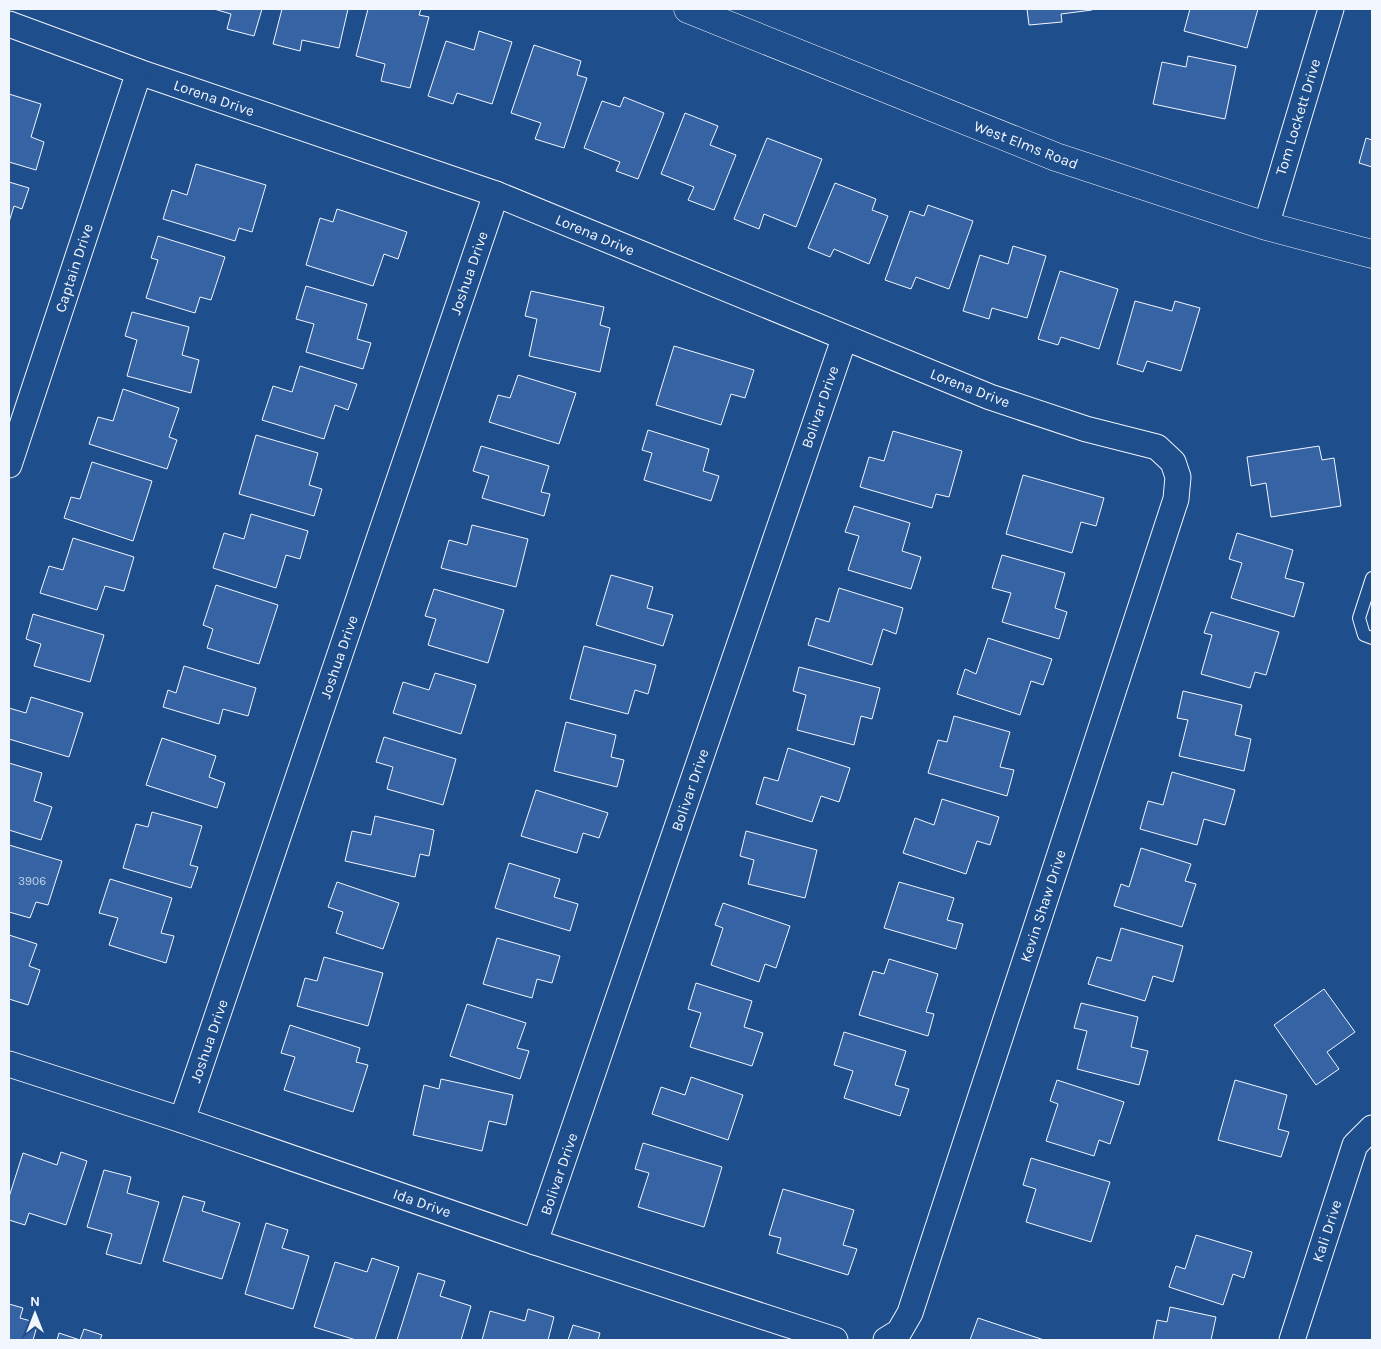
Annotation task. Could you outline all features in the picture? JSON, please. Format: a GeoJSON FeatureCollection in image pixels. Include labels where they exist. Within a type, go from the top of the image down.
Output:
{"type":"FeatureCollection","features":[{"type":"Feature","properties":{"kind":"main road","name":"West Elms Road"},"geometry":{"type":"LineString","coordinates":[[688,9],[1056,158],[1266,226],[1372,254]]}},
{"type":"Feature","properties":{"kind":"street","name":"Tom Lockett Drive"},"geometry":{"type":"LineString","coordinates":[[1266,226],[1330,9]]}},
{"type":"Feature","properties":{"kind":"street","name":"Lorena Drive"},"geometry":{"type":"LineString","coordinates":[[9,24],[139,72],[496,194],[844,339],[990,397],[1086,429],[1157,447],[1173,462]]}},
{"type":"Feature","properties":{"kind":"street","name":"Captain Drive"},"geometry":{"type":"LineString","coordinates":[[9,465],[139,72]]}},
{"type":"Feature","properties":{"kind":"street","name":"Joshua Drive"},"geometry":{"type":"LineString","coordinates":[[182,1120],[496,194]]}},
{"type":"Feature","properties":{"kind":"street","name":"Bolivar Drive"},"geometry":{"type":"LineString","coordinates":[[536,1242],[844,339]]}},
{"type":"Feature","properties":{"kind":"street","name":"Kevin Shaw Drive"},"geometry":{"type":"LineString","coordinates":[[886,1340],[899,1332],[910,1313],[1176,499],[1178,477],[1173,462]]}},
{"type":"Feature","properties":{"kind":"street","name":"Ida Drive"},"geometry":{"type":"LineString","coordinates":[[9,1064],[182,1120],[536,1242],[835,1340]]}},
{"type":"Feature","properties":{"kind":"street","name":"Kali Drive"},"geometry":{"type":"LineString","coordinates":[[1292,1340],[1355,1145],[1372,1128]]}},
{"type":"Feature","properties":{"kind":"lane"},"geometry":{"type":"LineString","coordinates":[[1372,578],[1359,618],[1364,635],[1372,638]]}},
{"type":"Feature","properties":{"kind":"building"},"geometry":{"type":"Polygon","coordinates":[[[214,9],[262,9],[254,36],[227,29],[231,14],[214,9]]]}},
{"type":"Feature","properties":{"kind":"building"},"geometry":{"type":"Polygon","coordinates":[[[282,9],[348,9],[339,48],[302,40],[300,51],[273,44],[282,9]]]}},
{"type":"Feature","properties":{"kind":"building"},"geometry":{"type":"Polygon","coordinates":[[[368,9],[421,9],[419,15],[429,17],[410,88],[381,81],[385,64],[356,56],[368,9]]]}},
{"type":"Feature","properties":{"kind":"building"},"geometry":{"type":"Polygon","coordinates":[[[1027,9],[1092,10],[1061,14],[1062,22],[1029,25],[1027,9]]]}},
{"type":"Feature","properties":{"kind":"building"},"geometry":{"type":"Polygon","coordinates":[[[1190,9],[1258,9],[1247,48],[1184,31],[1190,9]]]}},
{"type":"Feature","properties":{"kind":"building"},"geometry":{"type":"Polygon","coordinates":[[[479,31],[512,42],[492,104],[457,93],[453,104],[428,96],[446,41],[474,50],[479,31]]]}},
{"type":"Feature","properties":{"kind":"building"},"geometry":{"type":"Polygon","coordinates":[[[534,45],[581,61],[577,75],[587,78],[564,148],[535,139],[541,123],[511,113],[534,45]]]}},
{"type":"Feature","properties":{"kind":"building"},"geometry":{"type":"Polygon","coordinates":[[[1188,56],[1236,66],[1225,119],[1153,104],[1162,62],[1186,67],[1188,56]]]}},
{"type":"Feature","properties":{"kind":"building"},"geometry":{"type":"Polygon","coordinates":[[[9,94],[41,104],[31,137],[44,142],[36,170],[9,162],[9,94]]]}},
{"type":"Feature","properties":{"kind":"building"},"geometry":{"type":"Polygon","coordinates":[[[624,97],[664,113],[638,179],[616,171],[620,162],[584,148],[602,101],[620,107],[624,97]]]}},
{"type":"Feature","properties":{"kind":"building"},"geometry":{"type":"Polygon","coordinates":[[[685,113],[718,126],[710,145],[736,155],[714,210],[688,200],[694,187],[661,174],[685,113]]]}},
{"type":"Feature","properties":{"kind":"building"},"geometry":{"type":"Polygon","coordinates":[[[767,138],[822,159],[796,227],[764,214],[759,229],[734,219],[767,138]]]}},
{"type":"Feature","properties":{"kind":"building"},"geometry":{"type":"Polygon","coordinates":[[[1366,138],[1372,140],[1372,167],[1359,163],[1366,138]]]}},
{"type":"Feature","properties":{"kind":"building"},"geometry":{"type":"Polygon","coordinates":[[[196,164],[266,185],[252,232],[239,228],[235,241],[163,219],[172,190],[187,195],[196,164]]]}},
{"type":"Feature","properties":{"kind":"building"},"geometry":{"type":"Polygon","coordinates":[[[9,182],[29,188],[22,209],[14,206],[9,222],[9,182]]]}},
{"type":"Feature","properties":{"kind":"building"},"geometry":{"type":"Polygon","coordinates":[[[835,183],[876,199],[872,210],[888,216],[869,264],[834,249],[830,257],[808,248],[835,183]]]}},
{"type":"Feature","properties":{"kind":"building"},"geometry":{"type":"Polygon","coordinates":[[[928,205],[973,221],[949,289],[916,277],[911,289],[885,280],[910,211],[924,216],[928,205]]]}},
{"type":"Feature","properties":{"kind":"building"},"geometry":{"type":"Polygon","coordinates":[[[337,209],[407,232],[398,259],[384,254],[373,286],[306,265],[320,218],[333,222],[337,209]]]}},
{"type":"Feature","properties":{"kind":"building"},"geometry":{"type":"Polygon","coordinates":[[[158,236],[225,257],[211,300],[200,297],[195,313],[146,298],[158,260],[151,258],[158,236]]]}},
{"type":"Feature","properties":{"kind":"building"},"geometry":{"type":"Polygon","coordinates":[[[1013,246],[1046,256],[1027,318],[992,308],[989,319],[963,311],[980,255],[1008,264],[1013,246]]]}},
{"type":"Feature","properties":{"kind":"building"},"geometry":{"type":"Polygon","coordinates":[[[1060,271],[1118,289],[1099,349],[1061,337],[1058,345],[1038,339],[1060,271]]]}},
{"type":"Feature","properties":{"kind":"building"},"geometry":{"type":"Polygon","coordinates":[[[306,286],[367,304],[357,339],[371,343],[363,369],[306,352],[314,324],[296,319],[306,286]]]}},
{"type":"Feature","properties":{"kind":"building"},"geometry":{"type":"Polygon","coordinates":[[[531,291],[604,307],[600,325],[610,328],[600,372],[529,356],[537,319],[525,316],[531,291]]]}},
{"type":"Feature","properties":{"kind":"building"},"geometry":{"type":"Polygon","coordinates":[[[1135,301],[1172,311],[1175,301],[1200,308],[1181,371],[1147,361],[1143,372],[1117,364],[1135,301]]]}},
{"type":"Feature","properties":{"kind":"building"},"geometry":{"type":"Polygon","coordinates":[[[132,312],[189,327],[182,355],[199,360],[191,393],[127,376],[137,340],[125,336],[132,312]]]}},
{"type":"Feature","properties":{"kind":"building"},"geometry":{"type":"Polygon","coordinates":[[[674,346],[754,370],[745,398],[731,394],[721,425],[656,405],[674,346]]]}},
{"type":"Feature","properties":{"kind":"building"},"geometry":{"type":"Polygon","coordinates":[[[300,366],[357,384],[348,410],[335,405],[324,439],[262,420],[273,386],[292,392],[300,366]]]}},
{"type":"Feature","properties":{"kind":"building"},"geometry":{"type":"Polygon","coordinates":[[[518,375],[576,393],[559,444],[489,422],[498,395],[510,398],[518,375]]]}},
{"type":"Feature","properties":{"kind":"building"},"geometry":{"type":"Polygon","coordinates":[[[123,389],[179,408],[169,437],[177,440],[167,469],[89,444],[98,417],[113,421],[123,389]]]}},
{"type":"Feature","properties":{"kind":"building"},"geometry":{"type":"Polygon","coordinates":[[[648,430],[709,449],[703,471],[719,476],[711,501],[644,480],[652,453],[642,450],[648,430]]]}},
{"type":"Feature","properties":{"kind":"building"},"geometry":{"type":"Polygon","coordinates":[[[893,431],[962,451],[949,497],[936,494],[932,508],[860,487],[869,457],[884,461],[893,431]]]}},
{"type":"Feature","properties":{"kind":"building"},"geometry":{"type":"Polygon","coordinates":[[[256,435],[318,453],[309,485],[322,489],[314,516],[239,494],[256,435]]]}},
{"type":"Feature","properties":{"kind":"building"},"geometry":{"type":"Polygon","coordinates":[[[481,446],[549,466],[541,492],[550,494],[544,516],[482,498],[489,476],[473,471],[481,446]]]}},
{"type":"Feature","properties":{"kind":"building"},"geometry":{"type":"Polygon","coordinates":[[[1319,446],[1322,460],[1334,458],[1341,506],[1271,517],[1266,483],[1251,486],[1247,457],[1319,446]]]}},
{"type":"Feature","properties":{"kind":"building"},"geometry":{"type":"Polygon","coordinates":[[[92,462],[152,481],[133,541],[64,518],[71,497],[80,499],[92,462]]]}},
{"type":"Feature","properties":{"kind":"building"},"geometry":{"type":"Polygon","coordinates":[[[1023,475],[1104,498],[1096,526],[1081,522],[1072,553],[1006,534],[1023,475]]]}},
{"type":"Feature","properties":{"kind":"building"},"geometry":{"type":"Polygon","coordinates":[[[854,506],[910,523],[902,551],[921,557],[911,589],[848,570],[859,536],[845,532],[854,506]]]}},
{"type":"Feature","properties":{"kind":"building"},"geometry":{"type":"Polygon","coordinates":[[[251,514],[308,531],[300,559],[286,555],[276,588],[213,568],[224,533],[244,539],[251,514]]]}},
{"type":"Feature","properties":{"kind":"building"},"geometry":{"type":"Polygon","coordinates":[[[472,525],[528,539],[516,587],[441,568],[449,540],[467,545],[472,525]]]}},
{"type":"Feature","properties":{"kind":"building"},"geometry":{"type":"Polygon","coordinates":[[[1237,533],[1293,550],[1285,578],[1304,583],[1294,617],[1231,598],[1242,563],[1229,559],[1237,533]]]}},
{"type":"Feature","properties":{"kind":"building"},"geometry":{"type":"Polygon","coordinates":[[[73,538],[134,557],[124,591],[105,586],[97,610],[40,593],[49,566],[63,570],[73,538]]]}},
{"type":"Feature","properties":{"kind":"building"},"geometry":{"type":"Polygon","coordinates":[[[1002,555],[1065,573],[1055,608],[1067,612],[1059,639],[1002,622],[1011,593],[992,588],[1002,555]]]}},
{"type":"Feature","properties":{"kind":"building"},"geometry":{"type":"Polygon","coordinates":[[[611,575],[653,587],[647,608],[673,615],[663,646],[596,625],[611,575]]]}},
{"type":"Feature","properties":{"kind":"building"},"geometry":{"type":"Polygon","coordinates":[[[216,585],[278,605],[259,664],[207,648],[213,629],[203,625],[216,585]]]}},
{"type":"Feature","properties":{"kind":"building"},"geometry":{"type":"Polygon","coordinates":[[[839,588],[903,608],[896,634],[883,629],[872,665],[808,645],[816,618],[829,622],[839,588]]]}},
{"type":"Feature","properties":{"kind":"building"},"geometry":{"type":"Polygon","coordinates":[[[434,589],[504,610],[488,663],[428,645],[436,619],[425,616],[434,589]]]}},
{"type":"Feature","properties":{"kind":"building"},"geometry":{"type":"Polygon","coordinates":[[[1211,612],[1279,632],[1266,675],[1255,672],[1250,688],[1201,674],[1212,635],[1204,633],[1211,612]]]}},
{"type":"Feature","properties":{"kind":"building"},"geometry":{"type":"Polygon","coordinates":[[[33,614],[104,635],[90,682],[34,666],[41,644],[26,639],[33,614]]]}},
{"type":"Feature","properties":{"kind":"building"},"geometry":{"type":"Polygon","coordinates":[[[988,638],[1052,659],[1043,685],[1031,681],[1020,715],[957,694],[965,669],[976,674],[988,638]]]}},
{"type":"Feature","properties":{"kind":"building"},"geometry":{"type":"Polygon","coordinates":[[[584,646],[656,665],[648,694],[635,690],[628,714],[570,699],[584,646]]]}},
{"type":"Feature","properties":{"kind":"building"},"geometry":{"type":"Polygon","coordinates":[[[184,666],[256,688],[248,716],[223,709],[219,724],[163,707],[168,690],[176,693],[184,666]]]}},
{"type":"Feature","properties":{"kind":"building"},"geometry":{"type":"Polygon","coordinates":[[[799,667],[880,688],[872,719],[861,716],[854,745],[797,730],[806,695],[793,691],[799,667]]]}},
{"type":"Feature","properties":{"kind":"building"},"geometry":{"type":"Polygon","coordinates":[[[435,673],[476,685],[461,734],[393,713],[403,682],[429,690],[435,673]]]}},
{"type":"Feature","properties":{"kind":"building"},"geometry":{"type":"Polygon","coordinates":[[[1183,691],[1242,705],[1235,735],[1251,739],[1244,771],[1179,756],[1188,720],[1177,718],[1183,691]]]}},
{"type":"Feature","properties":{"kind":"building"},"geometry":{"type":"Polygon","coordinates":[[[31,697],[83,713],[69,757],[9,739],[9,708],[26,713],[31,697]]]}},
{"type":"Feature","properties":{"kind":"building"},"geometry":{"type":"Polygon","coordinates":[[[954,716],[1010,732],[1000,767],[1014,770],[1007,796],[928,773],[938,740],[947,742],[954,716]]]}},
{"type":"Feature","properties":{"kind":"building"},"geometry":{"type":"Polygon","coordinates":[[[566,722],[616,735],[611,757],[624,760],[617,787],[554,771],[566,722]]]}},
{"type":"Feature","properties":{"kind":"building"},"geometry":{"type":"Polygon","coordinates":[[[384,737],[456,759],[443,805],[387,789],[393,767],[376,762],[384,737]]]}},
{"type":"Feature","properties":{"kind":"building"},"geometry":{"type":"Polygon","coordinates":[[[162,738],[216,756],[209,777],[225,783],[217,808],[146,785],[162,738]]]}},
{"type":"Feature","properties":{"kind":"building"},"geometry":{"type":"Polygon","coordinates":[[[788,748],[850,768],[839,802],[821,796],[812,822],[756,804],[764,777],[778,781],[788,748]]]}},
{"type":"Feature","properties":{"kind":"building"},"geometry":{"type":"Polygon","coordinates":[[[9,763],[42,773],[34,801],[52,807],[41,840],[9,830],[9,763]]]}},
{"type":"Feature","properties":{"kind":"building"},"geometry":{"type":"Polygon","coordinates":[[[1172,772],[1235,790],[1225,825],[1204,819],[1197,845],[1140,829],[1148,801],[1163,805],[1172,772]]]}},
{"type":"Feature","properties":{"kind":"building"},"geometry":{"type":"Polygon","coordinates":[[[536,790],[608,813],[599,838],[583,833],[577,853],[521,836],[536,790]]]}},
{"type":"Feature","properties":{"kind":"building"},"geometry":{"type":"Polygon","coordinates":[[[942,799],[999,817],[990,845],[977,841],[966,874],[903,853],[915,818],[934,825],[942,799]]]}},
{"type":"Feature","properties":{"kind":"building"},"geometry":{"type":"Polygon","coordinates":[[[152,812],[202,826],[190,865],[198,867],[191,888],[123,868],[136,824],[148,827],[152,812]]]}},
{"type":"Feature","properties":{"kind":"building"},"geometry":{"type":"Polygon","coordinates":[[[375,816],[434,830],[429,856],[420,854],[415,877],[345,861],[352,831],[371,835],[375,816]]]}},
{"type":"Feature","properties":{"kind":"building"},"geometry":{"type":"Polygon","coordinates":[[[746,831],[817,850],[805,898],[748,884],[754,860],[740,856],[746,831]]]}},
{"type":"Feature","properties":{"kind":"building"},"geometry":{"type":"Polygon","coordinates":[[[9,845],[62,861],[48,905],[36,902],[30,918],[9,912],[9,845]]]}},
{"type":"Feature","properties":{"kind":"building"},"geometry":{"type":"Polygon","coordinates":[[[1141,848],[1191,864],[1185,881],[1196,884],[1182,927],[1114,906],[1121,884],[1129,887],[1141,848]]]}},
{"type":"Feature","properties":{"kind":"building"},"geometry":{"type":"Polygon","coordinates":[[[509,863],[560,879],[554,897],[578,904],[570,931],[495,908],[509,863]]]}},
{"type":"Feature","properties":{"kind":"building"},"geometry":{"type":"Polygon","coordinates":[[[110,879],[172,898],[161,933],[174,936],[166,963],[109,945],[118,918],[99,913],[110,879]]]}},
{"type":"Feature","properties":{"kind":"building"},"geometry":{"type":"Polygon","coordinates":[[[337,882],[399,903],[383,949],[336,933],[343,912],[328,907],[337,882]]]}},
{"type":"Feature","properties":{"kind":"building"},"geometry":{"type":"Polygon","coordinates":[[[899,882],[954,898],[947,920],[963,924],[956,949],[884,928],[899,882]]]}},
{"type":"Feature","properties":{"kind":"building"},"geometry":{"type":"Polygon","coordinates":[[[723,903],[790,926],[776,968],[765,964],[759,982],[711,965],[723,928],[715,925],[723,903]]]}},
{"type":"Feature","properties":{"kind":"building"},"geometry":{"type":"Polygon","coordinates":[[[1121,928],[1183,946],[1173,982],[1153,976],[1145,1001],[1088,984],[1097,957],[1111,961],[1121,928]]]}},
{"type":"Feature","properties":{"kind":"building"},"geometry":{"type":"Polygon","coordinates":[[[9,935],[37,944],[29,966],[40,970],[28,1005],[9,999],[9,935]]]}},
{"type":"Feature","properties":{"kind":"building"},"geometry":{"type":"Polygon","coordinates":[[[497,938],[560,956],[552,983],[537,979],[532,998],[483,984],[497,938]]]}},
{"type":"Feature","properties":{"kind":"building"},"geometry":{"type":"Polygon","coordinates":[[[324,957],[383,973],[368,1026],[297,1006],[305,978],[317,981],[324,957]]]}},
{"type":"Feature","properties":{"kind":"building"},"geometry":{"type":"Polygon","coordinates":[[[889,959],[938,974],[926,1012],[934,1014],[928,1036],[859,1015],[873,971],[884,974],[889,959]]]}},
{"type":"Feature","properties":{"kind":"building"},"geometry":{"type":"Polygon","coordinates":[[[696,983],[752,1001],[744,1027],[763,1033],[752,1066],[690,1047],[701,1013],[688,1009],[696,983]]]}},
{"type":"Feature","properties":{"kind":"building"},"geometry":{"type":"Polygon","coordinates":[[[1324,989],[1355,1032],[1327,1052],[1339,1069],[1316,1085],[1274,1025],[1324,989]]]}},
{"type":"Feature","properties":{"kind":"building"},"geometry":{"type":"Polygon","coordinates":[[[1081,1003],[1138,1017],[1131,1047],[1148,1051],[1139,1085],[1077,1069],[1087,1031],[1074,1028],[1081,1003]]]}},
{"type":"Feature","properties":{"kind":"building"},"geometry":{"type":"Polygon","coordinates":[[[467,1004],[526,1023],[517,1048],[529,1051],[520,1079],[450,1056],[467,1004]]]}},
{"type":"Feature","properties":{"kind":"building"},"geometry":{"type":"Polygon","coordinates":[[[290,1025],[360,1048],[356,1062],[368,1065],[353,1112],[284,1090],[295,1057],[281,1053],[290,1025]]]}},
{"type":"Feature","properties":{"kind":"building"},"geometry":{"type":"Polygon","coordinates":[[[844,1032],[906,1051],[895,1085],[909,1089],[900,1116],[844,1098],[853,1071],[834,1065],[844,1032]]]}},
{"type":"Feature","properties":{"kind":"building"},"geometry":{"type":"Polygon","coordinates":[[[691,1077],[743,1095],[728,1140],[652,1114],[661,1087],[685,1095],[691,1077]]]}},
{"type":"Feature","properties":{"kind":"building"},"geometry":{"type":"Polygon","coordinates":[[[441,1079],[513,1095],[506,1125],[489,1121],[482,1151],[413,1135],[424,1085],[439,1089],[441,1079]]]}},
{"type":"Feature","properties":{"kind":"building"},"geometry":{"type":"Polygon","coordinates":[[[1057,1080],[1124,1102],[1110,1144],[1099,1140],[1094,1156],[1046,1141],[1058,1104],[1050,1101],[1057,1080]]]}},
{"type":"Feature","properties":{"kind":"building"},"geometry":{"type":"Polygon","coordinates":[[[1235,1080],[1287,1095],[1278,1129],[1289,1132],[1281,1157],[1218,1140],[1235,1080]]]}},
{"type":"Feature","properties":{"kind":"building"},"geometry":{"type":"Polygon","coordinates":[[[643,1143],[722,1167],[704,1227],[638,1207],[649,1173],[635,1169],[643,1143]]]}},
{"type":"Feature","properties":{"kind":"building"},"geometry":{"type":"Polygon","coordinates":[[[61,1152],[87,1161],[66,1225],[29,1213],[25,1225],[9,1220],[9,1197],[23,1153],[57,1165],[61,1152]]]}},
{"type":"Feature","properties":{"kind":"building"},"geometry":{"type":"Polygon","coordinates":[[[1031,1158],[1110,1182],[1091,1242],[1026,1222],[1036,1189],[1023,1185],[1031,1158]]]}},
{"type":"Feature","properties":{"kind":"building"},"geometry":{"type":"Polygon","coordinates":[[[104,1170],[131,1177],[127,1193],[159,1202],[141,1264],[106,1254],[112,1234],[87,1227],[104,1170]]]}},
{"type":"Feature","properties":{"kind":"building"},"geometry":{"type":"Polygon","coordinates":[[[783,1189],[854,1210],[843,1245],[857,1249],[848,1275],[777,1253],[781,1238],[769,1235],[783,1189]]]}},
{"type":"Feature","properties":{"kind":"building"},"geometry":{"type":"Polygon","coordinates":[[[183,1196],[205,1202],[202,1211],[240,1223],[222,1279],[163,1261],[183,1196]]]}},
{"type":"Feature","properties":{"kind":"building"},"geometry":{"type":"Polygon","coordinates":[[[266,1223],[288,1230],[282,1248],[309,1256],[293,1309],[245,1294],[266,1223]]]}},
{"type":"Feature","properties":{"kind":"building"},"geometry":{"type":"Polygon","coordinates":[[[1196,1235],[1252,1252],[1244,1278],[1233,1274],[1223,1305],[1169,1287],[1176,1266],[1185,1269],[1196,1235]]]}},
{"type":"Feature","properties":{"kind":"building"},"geometry":{"type":"Polygon","coordinates":[[[372,1258],[399,1267],[375,1340],[356,1340],[314,1327],[335,1262],[367,1272],[372,1258]]]}},
{"type":"Feature","properties":{"kind":"building"},"geometry":{"type":"Polygon","coordinates":[[[418,1273],[445,1281],[440,1296],[471,1306],[461,1340],[397,1340],[418,1273]]]}},
{"type":"Feature","properties":{"kind":"building"},"geometry":{"type":"Polygon","coordinates":[[[9,1304],[23,1308],[20,1318],[38,1323],[33,1340],[9,1340],[9,1304]]]}},
{"type":"Feature","properties":{"kind":"building"},"geometry":{"type":"Polygon","coordinates":[[[1170,1307],[1216,1317],[1211,1340],[1153,1340],[1157,1320],[1167,1322],[1170,1307]]]}},
{"type":"Feature","properties":{"kind":"building"},"geometry":{"type":"Polygon","coordinates":[[[528,1309],[554,1317],[548,1340],[482,1340],[490,1311],[525,1321],[528,1309]]]}},
{"type":"Feature","properties":{"kind":"building"},"geometry":{"type":"Polygon","coordinates":[[[978,1318],[1044,1340],[970,1340],[978,1318]]]}},
{"type":"Feature","properties":{"kind":"building"},"geometry":{"type":"Polygon","coordinates":[[[573,1325],[600,1333],[598,1340],[568,1340],[573,1325]]]}},
{"type":"Feature","properties":{"kind":"building"},"geometry":{"type":"Polygon","coordinates":[[[84,1329],[102,1335],[100,1340],[80,1340],[84,1329]]]}},
{"type":"Feature","properties":{"kind":"building"},"geometry":{"type":"Polygon","coordinates":[[[59,1333],[80,1340],[57,1340],[59,1333]]]}}]}
